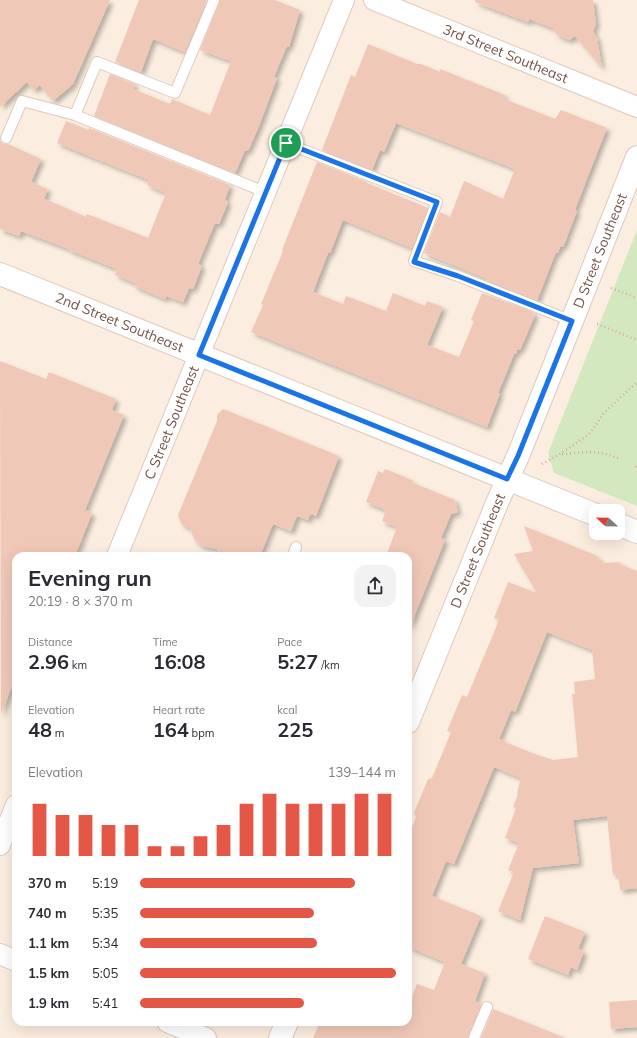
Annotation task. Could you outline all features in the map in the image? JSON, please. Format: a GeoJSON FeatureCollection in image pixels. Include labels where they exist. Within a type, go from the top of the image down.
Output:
{"type":"FeatureCollection","features":[{"type":"Feature","properties":{"kind":"street","name":"C Street Southeast"},"geometry":{"type":"LineString","coordinates":[[119,552],[344,0]]}},
{"type":"Feature","properties":{"kind":"street","name":"3rd Street Southeast"},"geometry":{"type":"LineString","coordinates":[[374,0],[637,107]]}},
{"type":"Feature","properties":{"kind":"street","name":"D Street Southeast"},"geometry":{"type":"LineString","coordinates":[[412,712],[507,479],[518,456],[637,156]]}},
{"type":"Feature","properties":{"kind":"street","name":"2nd Street Southeast"},"geometry":{"type":"LineString","coordinates":[[0,274],[589,512]]}},
{"type":"Feature","properties":{"kind":"street"},"geometry":{"type":"LineString","coordinates":[[625,527],[637,532]]}},
{"type":"Feature","properties":{"kind":"street"},"geometry":{"type":"LineString","coordinates":[[0,845],[12,815]]}},
{"type":"Feature","properties":{"kind":"street"},"geometry":{"type":"LineString","coordinates":[[0,954],[12,959]]}},
{"type":"Feature","properties":{"kind":"street"},"geometry":{"type":"LineString","coordinates":[[177,1026],[206,1038]]}},
{"type":"Feature","properties":{"kind":"street"},"geometry":{"type":"LineString","coordinates":[[280,1038],[285,1026]]}},
{"type":"Feature","properties":{"kind":"lane"},"geometry":{"type":"LineString","coordinates":[[75,115],[97,62],[175,93],[214,0]]}},
{"type":"Feature","properties":{"kind":"lane"},"geometry":{"type":"LineString","coordinates":[[6,138],[22,101],[75,115],[265,192]]}},
{"type":"Feature","properties":{"kind":"lane"},"geometry":{"type":"LineString","coordinates":[[286,143],[437,202],[414,262],[458,276],[572,321]]}},
{"type":"Feature","properties":{"kind":"lane"},"geometry":{"type":"LineString","coordinates":[[474,1038],[487,1007]]}},
{"type":"Feature","properties":{"kind":"path"},"geometry":{"type":"LineString","coordinates":[[611,288],[637,298]]}},
{"type":"Feature","properties":{"kind":"path"},"geometry":{"type":"LineString","coordinates":[[597,324],[637,340]]}},
{"type":"Feature","properties":{"kind":"path"},"geometry":{"type":"LineString","coordinates":[[542,464],[588,435],[604,413],[637,382]]}},
{"type":"Feature","properties":{"kind":"path"},"geometry":{"type":"LineString","coordinates":[[560,454],[589,452],[602,453],[618,458]]}},
{"type":"Feature","properties":{"kind":"green space"},"geometry":{"type":"Polygon","coordinates":[[[637,230],[637,506],[554,473],[548,453],[637,230]]]}},
{"type":"Feature","properties":{"kind":"building"},"geometry":{"type":"Polygon","coordinates":[[[0,0],[110,0],[73,84],[53,101],[40,85],[34,90],[27,82],[0,107],[0,0]]]}},
{"type":"Feature","properties":{"kind":"building"},"geometry":{"type":"Polygon","coordinates":[[[139,0],[207,0],[185,52],[153,39],[141,72],[115,62],[139,0]]]}},
{"type":"Feature","properties":{"kind":"building"},"geometry":{"type":"Polygon","coordinates":[[[220,0],[275,0],[300,10],[289,47],[287,46],[274,77],[277,78],[259,126],[248,151],[245,150],[235,173],[94,116],[110,74],[135,84],[133,89],[170,104],[172,99],[210,115],[231,61],[200,50],[220,0]]]}},
{"type":"Feature","properties":{"kind":"building"},"geometry":{"type":"Polygon","coordinates":[[[475,0],[593,0],[596,24],[593,31],[597,38],[602,68],[575,36],[569,40],[557,35],[553,28],[529,19],[528,22],[475,2],[475,0]]]}},
{"type":"Feature","properties":{"kind":"building"},"geometry":{"type":"Polygon","coordinates":[[[368,44],[440,72],[440,69],[505,95],[504,99],[555,119],[561,110],[607,128],[575,210],[577,211],[563,247],[560,246],[558,253],[556,252],[537,300],[424,253],[440,212],[450,217],[464,181],[503,199],[515,169],[396,123],[384,152],[380,150],[372,170],[322,150],[351,75],[355,77],[368,44]]]}},
{"type":"Feature","properties":{"kind":"building"},"geometry":{"type":"Polygon","coordinates":[[[66,121],[88,130],[89,128],[230,185],[225,200],[228,202],[219,224],[215,223],[198,264],[202,266],[193,289],[189,288],[183,302],[166,296],[165,299],[134,286],[135,283],[115,275],[117,269],[69,249],[21,231],[19,236],[0,229],[0,141],[3,144],[8,144],[41,159],[31,182],[48,189],[44,199],[86,217],[87,214],[148,238],[166,193],[147,185],[149,180],[57,143],[66,121]]]}},
{"type":"Feature","properties":{"kind":"building"},"geometry":{"type":"Polygon","coordinates":[[[317,162],[428,208],[412,248],[343,220],[313,292],[343,304],[346,296],[386,311],[393,293],[425,306],[427,301],[443,307],[427,345],[459,357],[474,321],[471,320],[482,293],[533,312],[535,315],[520,350],[517,350],[516,354],[514,354],[498,393],[500,393],[487,427],[251,332],[263,305],[261,304],[317,162]]]}},
{"type":"Feature","properties":{"kind":"building"},"geometry":{"type":"Polygon","coordinates":[[[0,361],[46,379],[49,372],[116,399],[112,410],[124,415],[85,510],[92,513],[77,552],[12,552],[12,686],[1,714],[0,361]]]}},
{"type":"Feature","properties":{"kind":"building"},"geometry":{"type":"Polygon","coordinates":[[[223,409],[339,456],[316,516],[310,514],[308,520],[297,516],[291,531],[273,524],[262,552],[218,552],[217,549],[202,546],[194,539],[190,528],[181,523],[178,515],[217,421],[217,415],[223,409]]]}},
{"type":"Feature","properties":{"kind":"building"},"geometry":{"type":"Polygon","coordinates":[[[385,469],[412,480],[411,482],[455,500],[458,512],[451,514],[441,538],[445,540],[412,622],[412,552],[388,552],[397,527],[382,521],[386,510],[366,502],[378,471],[383,473],[385,469]]]}},
{"type":"Feature","properties":{"kind":"building"},"geometry":{"type":"Polygon","coordinates":[[[524,526],[595,555],[603,563],[619,562],[622,565],[637,571],[637,888],[620,890],[618,874],[613,875],[607,816],[573,820],[579,863],[533,868],[520,920],[498,911],[514,872],[508,870],[519,843],[505,838],[516,808],[513,807],[518,794],[521,778],[494,767],[454,864],[446,861],[432,896],[481,916],[461,964],[485,973],[475,1001],[481,1004],[468,1038],[313,1038],[318,1026],[412,1026],[412,997],[417,984],[434,990],[445,962],[412,949],[412,828],[416,817],[414,813],[428,779],[432,778],[451,732],[447,731],[462,695],[467,697],[499,620],[494,618],[508,582],[537,593],[514,554],[533,551],[524,526]],[[547,632],[515,712],[511,710],[499,739],[553,760],[578,757],[572,694],[575,694],[574,682],[595,679],[592,650],[547,632]]]}},
{"type":"Feature","properties":{"kind":"building"},"geometry":{"type":"Polygon","coordinates":[[[545,916],[585,932],[578,949],[584,951],[577,970],[571,967],[568,975],[528,959],[545,916]]]}},
{"type":"Feature","properties":{"kind":"building"},"geometry":{"type":"Polygon","coordinates":[[[637,1000],[637,1027],[611,1029],[609,1002],[637,1000]]]}},
{"type":"Feature","properties":{"kind":"building"},"geometry":{"type":"Polygon","coordinates":[[[493,1009],[563,1037],[563,1038],[481,1038],[493,1009]]]}},
{"type":"Feature","properties":{"kind":"route"},"geometry":{"type":"LineString","coordinates":[[286,143],[437,202],[414,262],[458,276],[572,321],[518,456],[507,479],[199,355],[286,143]]}}]}
